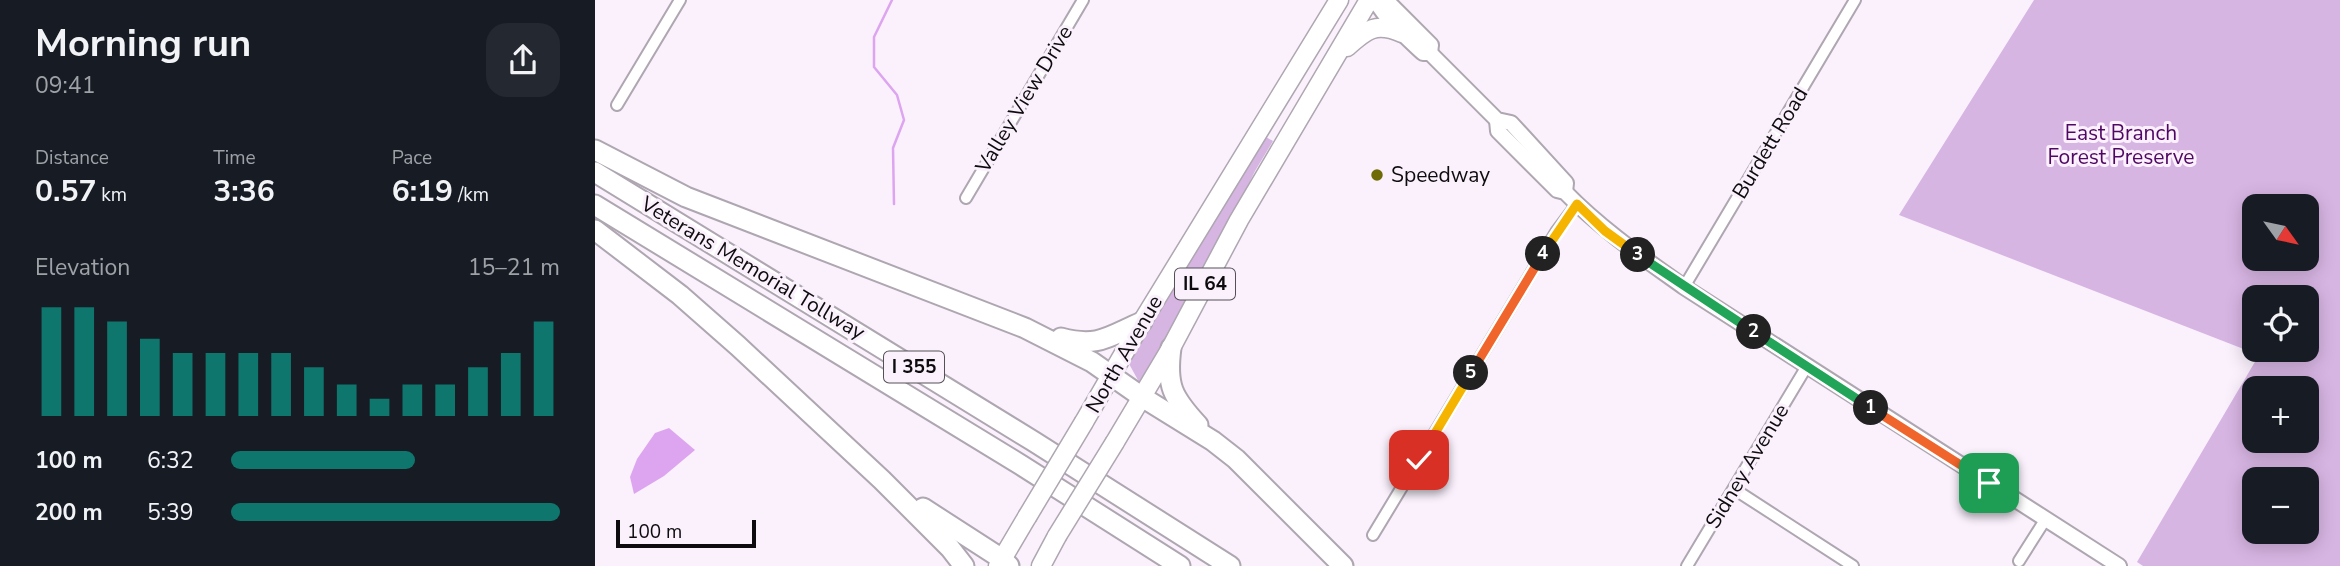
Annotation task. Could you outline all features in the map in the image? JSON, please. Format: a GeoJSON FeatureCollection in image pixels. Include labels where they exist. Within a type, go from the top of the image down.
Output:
{"type":"FeatureCollection","features":[{"type":"Feature","properties":{"kind":"highway"},"geometry":{"type":"LineString","coordinates":[[595,150],[686,197],[1025,328],[1092,362],[1236,459],[1343,566]]}},
{"type":"Feature","properties":{"kind":"highway","name":"Veterans Memorial Tollway"},"geometry":{"type":"LineString","coordinates":[[595,172],[1022,434],[1230,566]]}},
{"type":"Feature","properties":{"kind":"highway","name":"Veterans Memorial Tollway"},"geometry":{"type":"LineString","coordinates":[[595,205],[1010,458],[1180,566]]}},
{"type":"Feature","properties":{"kind":"highway"},"geometry":{"type":"LineString","coordinates":[[595,230],[680,295],[738,346],[882,480],[950,548],[964,566]]}},
{"type":"Feature","properties":{"kind":"highway"},"geometry":{"type":"LineString","coordinates":[[1025,328],[1090,343],[1101,341],[1142,321]]}},
{"type":"Feature","properties":{"kind":"highway"},"geometry":{"type":"LineString","coordinates":[[1171,348],[1168,373],[1170,386],[1185,410],[1213,441]]}},
{"type":"Feature","properties":{"kind":"highway"},"geometry":{"type":"LineString","coordinates":[[882,480],[1003,563]]}},
{"type":"Feature","properties":{"kind":"main road"},"geometry":{"type":"LineString","coordinates":[[1327,21],[1330,0]]}},
{"type":"Feature","properties":{"kind":"main road","name":"North Avenue"},"geometry":{"type":"LineString","coordinates":[[1003,563],[1027,516],[1142,321],[1339,0]]}},
{"type":"Feature","properties":{"kind":"main road","name":"North Avenue"},"geometry":{"type":"LineString","coordinates":[[1041,566],[1171,348],[1239,219],[1369,0]]}},
{"type":"Feature","properties":{"kind":"main road"},"geometry":{"type":"LineString","coordinates":[[1325,74],[1346,47],[1370,29],[1383,26],[1402,33]]}},
{"type":"Feature","properties":{"kind":"street"},"geometry":{"type":"LineString","coordinates":[[617,105],[680,0]]}},
{"type":"Feature","properties":{"kind":"street","name":"Valley View Drive"},"geometry":{"type":"LineString","coordinates":[[966,198],[1083,0]]}},
{"type":"Feature","properties":{"kind":"street"},"geometry":{"type":"LineString","coordinates":[[1375,0],[1382,12],[1402,33],[1423,53],[1430,53],[1497,120],[1498,131],[1557,190],[1566,192],[1616,239],[1684,287],[2119,566]]}},
{"type":"Feature","properties":{"kind":"street"},"geometry":{"type":"LineString","coordinates":[[1382,0],[1390,4],[1431,45],[1430,53]]}},
{"type":"Feature","properties":{"kind":"street","name":"Burdett Road"},"geometry":{"type":"LineString","coordinates":[[1684,287],[1855,0]]}},
{"type":"Feature","properties":{"kind":"street"},"geometry":{"type":"LineString","coordinates":[[1374,536],[1556,232],[1577,204]]}},
{"type":"Feature","properties":{"kind":"street","name":"Sidney Avenue"},"geometry":{"type":"LineString","coordinates":[[1687,566],[1807,366]]}},
{"type":"Feature","properties":{"kind":"street"},"geometry":{"type":"LineString","coordinates":[[1734,489],[1853,566]]}},
{"type":"Feature","properties":{"kind":"street"},"geometry":{"type":"LineString","coordinates":[[2019,561],[2045,520]]}},
{"type":"Feature","properties":{"kind":"green space","name":"East Branch Forest Preserve"},"geometry":{"type":"Polygon","coordinates":[[[2034,0],[2340,0],[2340,566],[2143,566],[2137,562],[2242,384],[2242,453],[2319,453],[2319,376],[2247,376],[2255,362],[2319,362],[2319,285],[2242,285],[2242,348],[1899,215],[2034,0]]]}},
{"type":"Feature","properties":{"kind":"green space"},"geometry":{"type":"Polygon","coordinates":[[[1266,137],[1273,141],[1255,171],[1215,253],[1142,382],[1139,382],[1128,362],[1266,137]]]}},
{"type":"Feature","properties":{"kind":"shaded area"},"geometry":{"type":"Polygon","coordinates":[[[669,428],[695,450],[664,476],[634,494],[630,477],[637,459],[655,433],[669,428]]]}},
{"type":"Feature","properties":{"kind":"waterway"},"geometry":{"type":"LineString","coordinates":[[892,0],[874,37],[874,67],[897,95],[904,120],[893,148],[894,204]]}},
{"type":"Feature","properties":{"kind":"place","name":"Speedway"},"geometry":{"type":"Point","coordinates":[1377,175]}},
{"type":"Feature","properties":{"kind":"route"},"geometry":{"type":"LineString","coordinates":[[1419,460],[1556,232],[1577,204],[1605,231],[1684,287],[1989,483]]}}]}
